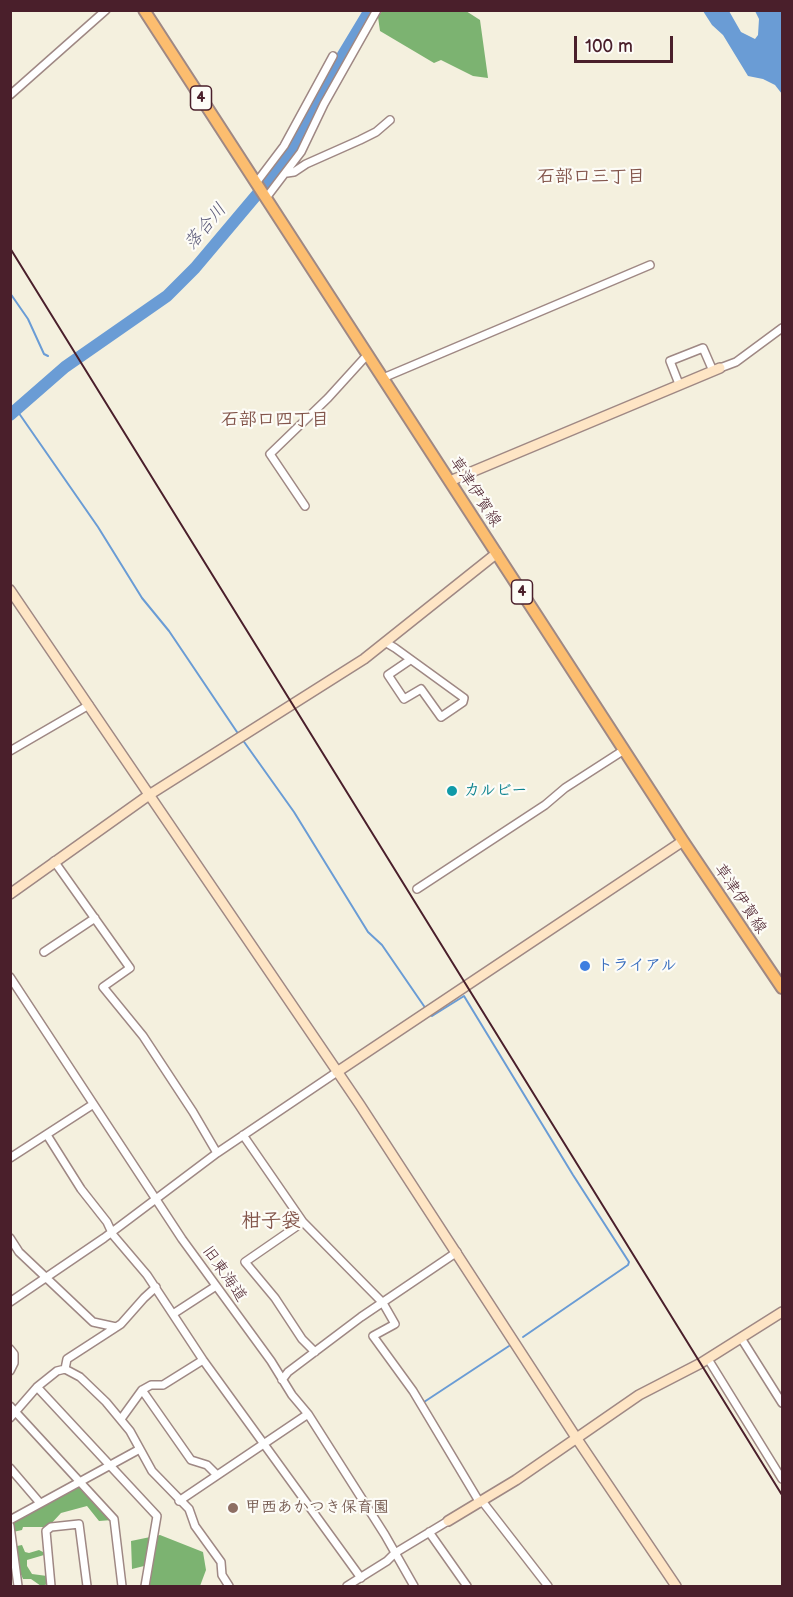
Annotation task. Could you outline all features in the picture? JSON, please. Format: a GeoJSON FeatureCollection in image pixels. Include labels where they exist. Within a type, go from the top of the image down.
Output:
{"type":"FeatureCollection","features":[{"type":"Feature","properties":{"kind":"main road","name":"草津伊賀線"},"geometry":{"type":"LineString","coordinates":[[144,10],[683,842],[783,988]]}},
{"type":"Feature","properties":{"kind":"street"},"geometry":{"type":"LineString","coordinates":[[10,95],[106,10]]}},
{"type":"Feature","properties":{"kind":"street"},"geometry":{"type":"LineString","coordinates":[[261,190],[286,173],[301,152],[324,104],[377,10]]}},
{"type":"Feature","properties":{"kind":"street"},"geometry":{"type":"LineString","coordinates":[[261,190],[333,56]]}},
{"type":"Feature","properties":{"kind":"street"},"geometry":{"type":"LineString","coordinates":[[286,173],[294,172],[306,164],[376,132],[390,120]]}},
{"type":"Feature","properties":{"kind":"street"},"geometry":{"type":"LineString","coordinates":[[383,378],[650,265]]}},
{"type":"Feature","properties":{"kind":"street"},"geometry":{"type":"LineString","coordinates":[[450,482],[736,362],[783,328]]}},
{"type":"Feature","properties":{"kind":"street"},"geometry":{"type":"LineString","coordinates":[[679,384],[670,361],[703,348],[717,369]]}},
{"type":"Feature","properties":{"kind":"street"},"geometry":{"type":"LineString","coordinates":[[305,506],[270,454],[328,398],[368,354]]}},
{"type":"Feature","properties":{"kind":"street"},"geometry":{"type":"LineString","coordinates":[[10,894],[149,795],[364,658],[497,553]]}},
{"type":"Feature","properties":{"kind":"street"},"geometry":{"type":"LineString","coordinates":[[10,590],[337,1072],[676,1587]]}},
{"type":"Feature","properties":{"kind":"street"},"geometry":{"type":"LineString","coordinates":[[385,642],[464,698],[463,702],[441,717],[421,689],[404,699],[388,675],[410,660]]}},
{"type":"Feature","properties":{"kind":"street"},"geometry":{"type":"LineString","coordinates":[[10,751],[89,705]]}},
{"type":"Feature","properties":{"kind":"street"},"geometry":{"type":"LineString","coordinates":[[417,889],[624,750]]}},
{"type":"Feature","properties":{"kind":"street"},"geometry":{"type":"LineString","coordinates":[[10,1302],[111,1233],[243,1135],[683,842]]}},
{"type":"Feature","properties":{"kind":"street"},"geometry":{"type":"LineString","coordinates":[[54,861],[130,968],[103,987],[143,1036],[217,1153]]}},
{"type":"Feature","properties":{"kind":"street"},"geometry":{"type":"LineString","coordinates":[[44,952],[95,918]]}},
{"type":"Feature","properties":{"kind":"street","name":"旧東海道"},"geometry":{"type":"LineString","coordinates":[[10,977],[155,1199],[292,1395],[309,1414],[376,1520],[414,1587]]}},
{"type":"Feature","properties":{"kind":"street"},"geometry":{"type":"LineString","coordinates":[[10,1158],[92,1105]]}},
{"type":"Feature","properties":{"kind":"street"},"geometry":{"type":"LineString","coordinates":[[47,1135],[81,1189],[107,1222],[111,1233],[131,1254],[156,1287],[203,1360],[263,1444],[312,1507],[361,1578]]}},
{"type":"Feature","properties":{"kind":"street"},"geometry":{"type":"LineString","coordinates":[[243,1135],[303,1222],[383,1303],[394,1324],[373,1336],[413,1391],[481,1502],[549,1587]]}},
{"type":"Feature","properties":{"kind":"street"},"geometry":{"type":"LineString","coordinates":[[303,1222],[245,1262],[275,1298],[302,1339],[315,1352]]}},
{"type":"Feature","properties":{"kind":"street"},"geometry":{"type":"LineString","coordinates":[[10,1238],[19,1252],[93,1322],[116,1327]]}},
{"type":"Feature","properties":{"kind":"street"},"geometry":{"type":"LineString","coordinates":[[282,1380],[288,1372],[315,1352],[457,1252]]}},
{"type":"Feature","properties":{"kind":"street"},"geometry":{"type":"LineString","coordinates":[[173,1314],[216,1286]]}},
{"type":"Feature","properties":{"kind":"street"},"geometry":{"type":"LineString","coordinates":[[65,1369],[67,1359],[116,1327],[156,1287]]}},
{"type":"Feature","properties":{"kind":"street"},"geometry":{"type":"LineString","coordinates":[[350,1586],[395,1553],[481,1502],[639,1395],[708,1359],[781,1316]]}},
{"type":"Feature","properties":{"kind":"street"},"geometry":{"type":"LineString","coordinates":[[741,1338],[783,1403]]}},
{"type":"Feature","properties":{"kind":"street"},"geometry":{"type":"LineString","coordinates":[[10,1349],[14,1354],[14,1363],[10,1371]]}},
{"type":"Feature","properties":{"kind":"street"},"geometry":{"type":"LineString","coordinates":[[708,1359],[783,1479]]}},
{"type":"Feature","properties":{"kind":"street"},"geometry":{"type":"LineString","coordinates":[[121,1419],[142,1390],[151,1385],[163,1385],[203,1360]]}},
{"type":"Feature","properties":{"kind":"street"},"geometry":{"type":"LineString","coordinates":[[14,1415],[37,1387],[57,1371],[65,1369],[80,1377],[121,1419],[152,1472],[189,1509],[195,1526],[221,1562],[222,1575],[229,1587]]}},
{"type":"Feature","properties":{"kind":"street"},"geometry":{"type":"LineString","coordinates":[[37,1387],[157,1516],[145,1587]]}},
{"type":"Feature","properties":{"kind":"street"},"geometry":{"type":"LineString","coordinates":[[142,1390],[191,1460],[207,1465],[217,1475]]}},
{"type":"Feature","properties":{"kind":"street"},"geometry":{"type":"LineString","coordinates":[[10,1406],[14,1415],[114,1519],[122,1587]]}},
{"type":"Feature","properties":{"kind":"street"},"geometry":{"type":"LineString","coordinates":[[179,1500],[309,1414]]}},
{"type":"Feature","properties":{"kind":"street"},"geometry":{"type":"LineString","coordinates":[[10,1520],[138,1450]]}},
{"type":"Feature","properties":{"kind":"street"},"geometry":{"type":"LineString","coordinates":[[10,1468],[40,1503]]}},
{"type":"Feature","properties":{"kind":"street"},"geometry":{"type":"LineString","coordinates":[[51,1587],[46,1531],[51,1527],[79,1524],[87,1587]]}},
{"type":"Feature","properties":{"kind":"street"},"geometry":{"type":"LineString","coordinates":[[10,1526],[18,1587]]}},
{"type":"Feature","properties":{"kind":"street"},"geometry":{"type":"LineString","coordinates":[[429,1533],[467,1587]]}},
{"type":"Feature","properties":{"kind":"green space"},"geometry":{"type":"Polygon","coordinates":[[[382,11],[466,11],[480,20],[488,78],[473,76],[441,60],[434,63],[380,31],[378,17],[382,11]]]}},
{"type":"Feature","properties":{"kind":"green space"},"geometry":{"type":"Polygon","coordinates":[[[79,1485],[112,1520],[99,1521],[87,1506],[61,1513],[48,1527],[23,1527],[22,1530],[13,1532],[14,1520],[79,1485]]]}},
{"type":"Feature","properties":{"kind":"green space"},"geometry":{"type":"Polygon","coordinates":[[[160,1535],[203,1552],[206,1570],[200,1586],[147,1586],[144,1566],[132,1569],[131,1541],[160,1535]]]}},
{"type":"Feature","properties":{"kind":"green space"},"geometry":{"type":"Polygon","coordinates":[[[22,1545],[25,1552],[39,1550],[43,1552],[44,1555],[27,1560],[27,1566],[32,1574],[47,1576],[48,1584],[41,1586],[31,1579],[23,1579],[19,1570],[17,1546],[22,1545]]]}},
{"type":"Feature","properties":{"kind":"water"},"geometry":{"type":"Polygon","coordinates":[[[703,11],[729,11],[741,32],[755,39],[758,35],[759,19],[755,11],[782,11],[782,94],[775,85],[763,79],[748,76],[723,35],[712,25],[703,11]]]}},
{"type":"Feature","properties":{"kind":"waterway","name":"落合川"},"geometry":{"type":"LineString","coordinates":[[10,415],[65,367],[167,296],[195,268],[286,160],[332,73],[370,10]]}},
{"type":"Feature","properties":{"kind":"waterway"},"geometry":{"type":"LineString","coordinates":[[10,293],[28,319],[44,354],[48,356]]}},
{"type":"Feature","properties":{"kind":"waterway"},"geometry":{"type":"LineString","coordinates":[[16,409],[98,527],[142,598],[169,631],[239,735]]}},
{"type":"Feature","properties":{"kind":"waterway"},"geometry":{"type":"LineString","coordinates":[[242,739],[294,812],[368,932],[382,945],[426,1009]]}},
{"type":"Feature","properties":{"kind":"waterway"},"geometry":{"type":"LineString","coordinates":[[430,1014],[432,1016],[464,996],[629,1262],[628,1265],[523,1337]]}},
{"type":"Feature","properties":{"kind":"waterway"},"geometry":{"type":"LineString","coordinates":[[424,1402],[509,1346]]}},
{"type":"Feature","properties":{"kind":"railway"},"geometry":{"type":"LineString","coordinates":[[10,248],[782,1495]]}},
{"type":"Feature","properties":{"kind":"place","name":"カルビー"},"geometry":{"type":"Point","coordinates":[452,791]}},
{"type":"Feature","properties":{"kind":"place","name":"トライアル"},"geometry":{"type":"Point","coordinates":[585,966]}},
{"type":"Feature","properties":{"kind":"place","name":"甲西あかつき保育園"},"geometry":{"type":"Point","coordinates":[233,1508]}},
{"type":"Feature","properties":{"kind":"district","name":"石部口三丁目"},"geometry":{"type":"Point","coordinates":[591,177]}},
{"type":"Feature","properties":{"kind":"district","name":"石部口四丁目"},"geometry":{"type":"Point","coordinates":[275,420]}},
{"type":"Feature","properties":{"kind":"district","name":"柑子袋"},"geometry":{"type":"Point","coordinates":[271,1222]}}]}
